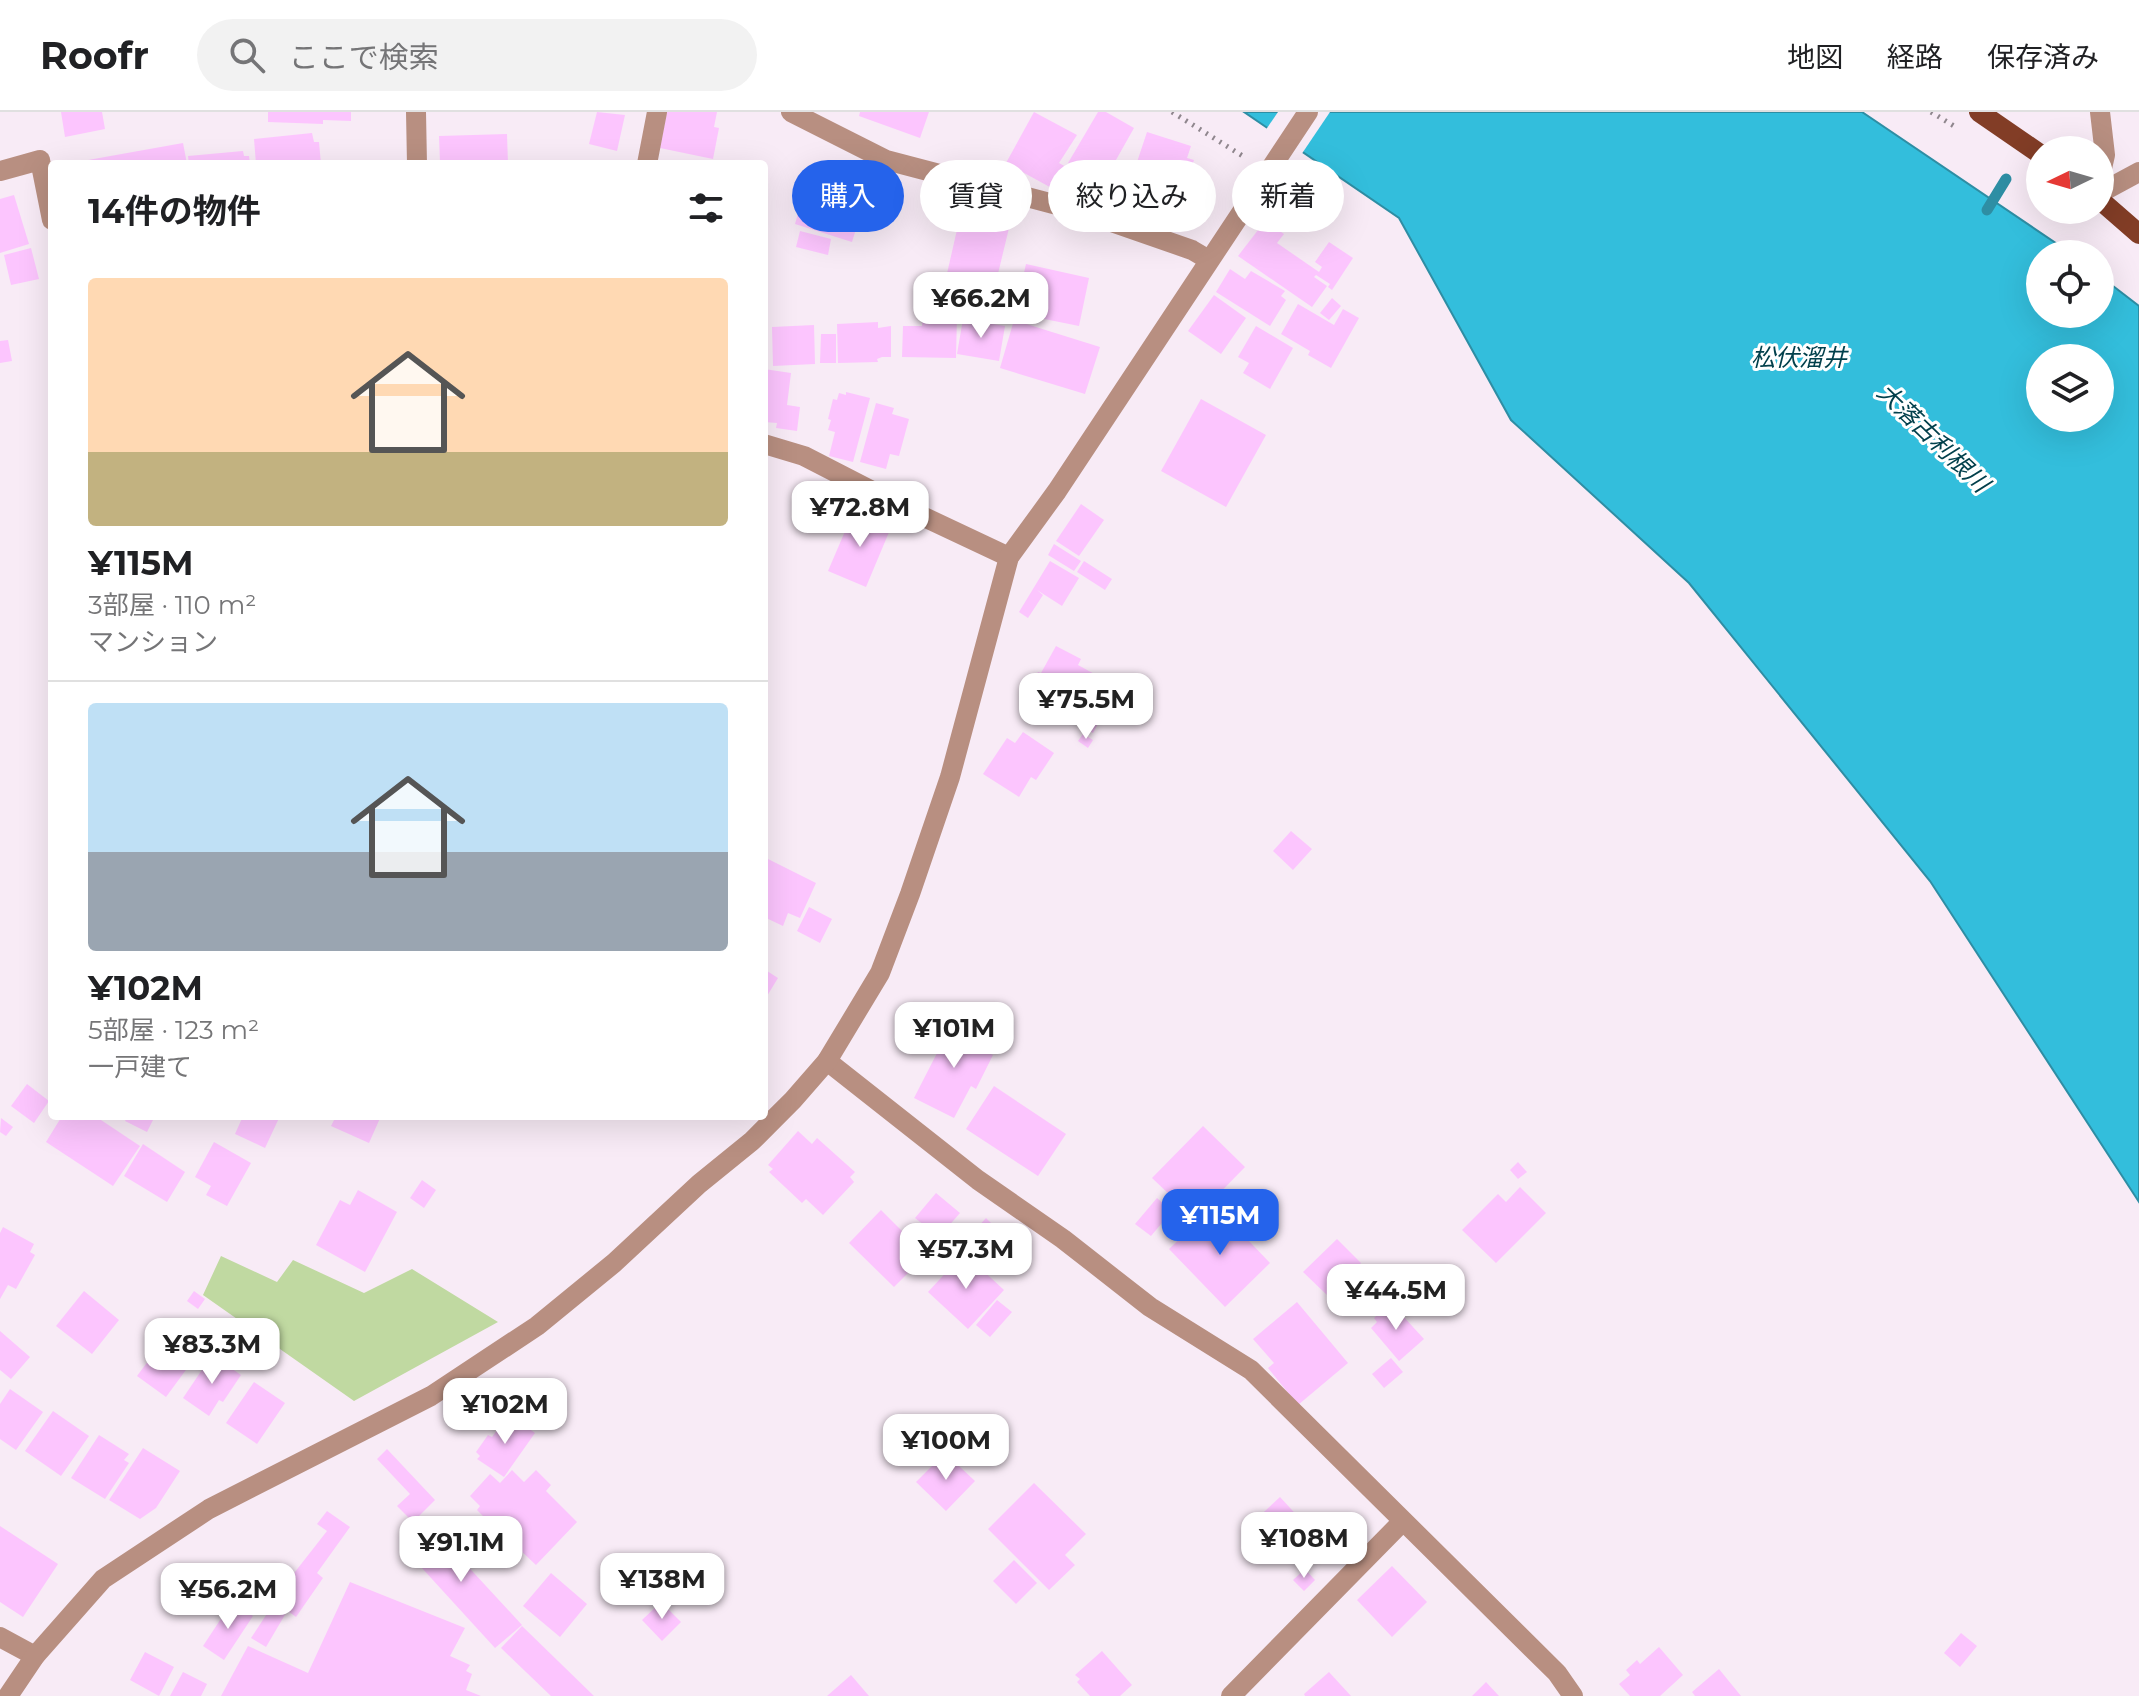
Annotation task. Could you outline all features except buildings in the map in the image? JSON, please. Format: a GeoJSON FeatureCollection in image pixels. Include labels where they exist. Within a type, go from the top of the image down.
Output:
{"type":"FeatureCollection","features":[{"type":"Feature","properties":{"kind":"main road"},"geometry":{"type":"LineString","coordinates":[[1979,112],[2026,144]]}},
{"type":"Feature","properties":{"kind":"main road"},"geometry":{"type":"LineString","coordinates":[[2114,212],[2139,234]]}},
{"type":"Feature","properties":{"kind":"street"},"geometry":{"type":"LineString","coordinates":[[416,112],[417,160]]}},
{"type":"Feature","properties":{"kind":"street"},"geometry":{"type":"LineString","coordinates":[[648,160],[657,112]]}},
{"type":"Feature","properties":{"kind":"street"},"geometry":{"type":"LineString","coordinates":[[791,112],[886,160],[1080,211],[1192,250],[1209,260]]}},
{"type":"Feature","properties":{"kind":"street"},"geometry":{"type":"LineString","coordinates":[[8,1696],[35,1656],[103,1579],[209,1509],[431,1396],[537,1326],[614,1263],[699,1184],[752,1141],[827,1061],[880,973],[910,894],[950,777],[1009,557],[1057,491],[1308,112]]}},
{"type":"Feature","properties":{"kind":"street"},"geometry":{"type":"LineString","coordinates":[[2100,112],[2103,136]]}},
{"type":"Feature","properties":{"kind":"street"},"geometry":{"type":"LineString","coordinates":[[0,171],[40,160],[48,200]]}},
{"type":"Feature","properties":{"kind":"street"},"geometry":{"type":"LineString","coordinates":[[2114,185],[2139,172]]}},
{"type":"Feature","properties":{"kind":"street"},"geometry":{"type":"LineString","coordinates":[[768,445],[804,456],[1009,557]]}},
{"type":"Feature","properties":{"kind":"street"},"geometry":{"type":"LineString","coordinates":[[827,1061],[978,1180],[1063,1239],[1150,1307],[1251,1370],[1557,1673],[1573,1696]]}},
{"type":"Feature","properties":{"kind":"street"},"geometry":{"type":"LineString","coordinates":[[1231,1696],[1403,1521]]}},
{"type":"Feature","properties":{"kind":"street"},"geometry":{"type":"LineString","coordinates":[[0,1637],[35,1656]]}},
{"type":"Feature","properties":{"kind":"path"},"geometry":{"type":"LineString","coordinates":[[1172,112],[1248,160]]}},
{"type":"Feature","properties":{"kind":"green space"},"geometry":{"type":"Polygon","coordinates":[[[221,1256],[277,1282],[293,1260],[364,1293],[412,1269],[498,1322],[354,1401],[203,1295],[221,1256]]]}},
{"type":"Feature","properties":{"kind":"water","name":"松伏溜井"},"geometry":{"type":"Polygon","coordinates":[[[1244,112],[1862,112],[2051,240],[2026,240],[2026,328],[2114,328],[2114,287],[2139,306],[2139,1202],[1930,881],[1689,583],[1511,420],[1399,218],[1344,180],[1344,160],[1314,160],[1244,112]]]}},
{"type":"Feature","properties":{"kind":"pier"},"geometry":{"type":"Polygon","coordinates":[[[1278,112],[1330,112],[1301,155],[1265,131],[1278,112]]]}},
{"type":"Feature","properties":{"kind":"waterway"},"geometry":{"type":"LineString","coordinates":[[1987,210],[2006,179]]}},
{"type":"Feature","properties":{"kind":"water label","name":"大落古利根川"},"geometry":{"type":"Point","coordinates":[1933,438]}}]}
